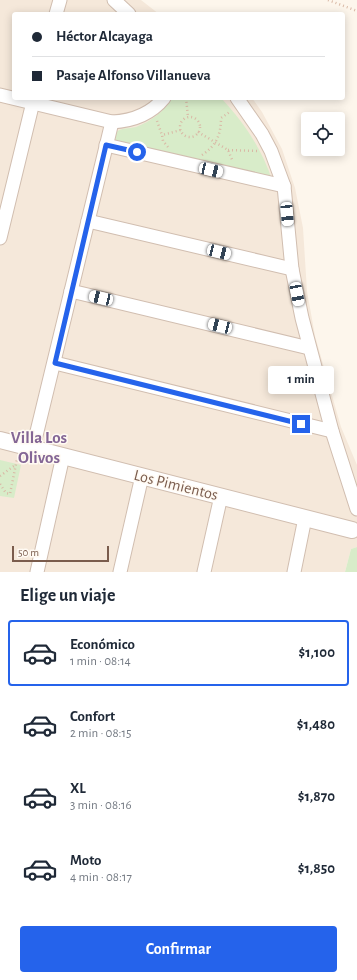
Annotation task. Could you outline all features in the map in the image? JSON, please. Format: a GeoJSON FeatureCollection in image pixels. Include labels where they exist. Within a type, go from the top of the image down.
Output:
{"type":"FeatureCollection","features":[{"type":"Feature","properties":{"kind":"street"},"geometry":{"type":"LineString","coordinates":[[57,12],[60,0]]}},
{"type":"Feature","properties":{"kind":"street"},"geometry":{"type":"LineString","coordinates":[[114,0],[127,12]]}},
{"type":"Feature","properties":{"kind":"street"},"geometry":{"type":"LineString","coordinates":[[0,95],[12,97]]}},
{"type":"Feature","properties":{"kind":"street"},"geometry":{"type":"LineString","coordinates":[[0,238],[33,100],[112,122],[124,122],[144,115],[162,100]]}},
{"type":"Feature","properties":{"kind":"street"},"geometry":{"type":"LineString","coordinates":[[239,101],[256,124],[271,151],[284,186],[292,269],[309,348],[332,431],[357,509]]}},
{"type":"Feature","properties":{"kind":"street"},"geometry":{"type":"LineString","coordinates":[[27,446],[55,363],[112,122]]}},
{"type":"Feature","properties":{"kind":"street"},"geometry":{"type":"LineString","coordinates":[[106,145],[239,177],[284,186]]}},
{"type":"Feature","properties":{"kind":"street"},"geometry":{"type":"LineString","coordinates":[[88,221],[292,269]]}},
{"type":"Feature","properties":{"kind":"street"},"geometry":{"type":"LineString","coordinates":[[71,291],[309,348]]}},
{"type":"Feature","properties":{"kind":"street"},"geometry":{"type":"LineString","coordinates":[[55,363],[332,431]]}},
{"type":"Feature","properties":{"kind":"street","name":"Los Pimientos"},"geometry":{"type":"LineString","coordinates":[[0,440],[305,518],[354,525]]}},
{"type":"Feature","properties":{"kind":"street"},"geometry":{"type":"LineString","coordinates":[[37,572],[63,456]]}},
{"type":"Feature","properties":{"kind":"street"},"geometry":{"type":"LineString","coordinates":[[120,572],[142,476]]}},
{"type":"Feature","properties":{"kind":"street"},"geometry":{"type":"LineString","coordinates":[[204,572],[221,496]]}},
{"type":"Feature","properties":{"kind":"street"},"geometry":{"type":"LineString","coordinates":[[294,572],[305,518]]}},
{"type":"Feature","properties":{"kind":"path"},"geometry":{"type":"LineString","coordinates":[[328,0],[357,11]]}},
{"type":"Feature","properties":{"kind":"path"},"geometry":{"type":"LineString","coordinates":[[186,100],[188,118]]}},
{"type":"Feature","properties":{"kind":"path"},"geometry":{"type":"LineString","coordinates":[[216,142],[221,132],[221,118],[239,101]]}},
{"type":"Feature","properties":{"kind":"path"},"geometry":{"type":"LineString","coordinates":[[181,130],[182,123],[188,118],[194,118],[199,122],[198,132]]}},
{"type":"Feature","properties":{"kind":"path"},"geometry":{"type":"LineString","coordinates":[[181,130],[189,136],[198,132]]}},
{"type":"Feature","properties":{"kind":"path"},"geometry":{"type":"LineString","coordinates":[[168,160],[170,148],[163,141],[162,135],[181,130]]}},
{"type":"Feature","properties":{"kind":"path"},"geometry":{"type":"LineString","coordinates":[[198,132],[228,150],[271,151]]}},
{"type":"Feature","properties":{"kind":"path"},"geometry":{"type":"LineString","coordinates":[[228,150],[239,177]]}},
{"type":"Feature","properties":{"kind":"path"},"geometry":{"type":"LineString","coordinates":[[0,484],[6,493],[10,494],[15,466],[27,446]]}},
{"type":"Feature","properties":{"kind":"path"},"geometry":{"type":"LineString","coordinates":[[0,476],[15,466]]}},
{"type":"Feature","properties":{"kind":"shaded area"},"geometry":{"type":"Polygon","coordinates":[[[0,0],[141,0],[156,12],[12,12],[12,100],[253,100],[262,112],[282,149],[295,188],[303,228],[307,291],[315,336],[341,427],[357,465],[357,547],[351,549],[345,572],[0,572],[0,0]]]}},
{"type":"Feature","properties":{"kind":"green space"},"geometry":{"type":"Polygon","coordinates":[[[171,100],[223,100],[237,116],[251,136],[263,157],[272,180],[119,144],[115,140],[115,133],[147,122],[161,112],[171,100]]]}},
{"type":"Feature","properties":{"kind":"green space"},"geometry":{"type":"Polygon","coordinates":[[[0,460],[21,465],[14,498],[0,496],[0,460]]]}},
{"type":"Feature","properties":{"kind":"green space"},"geometry":{"type":"Polygon","coordinates":[[[357,547],[357,572],[345,572],[351,549],[357,547]]]}},
{"type":"Feature","properties":{"kind":"district","name":"Villa Los Olivos"},"geometry":{"type":"Point","coordinates":[39,447]}},
{"type":"Feature","properties":{"kind":"route"},"geometry":{"type":"LineString","coordinates":[[137,152],[106,145],[55,363],[301,424]]}}]}
